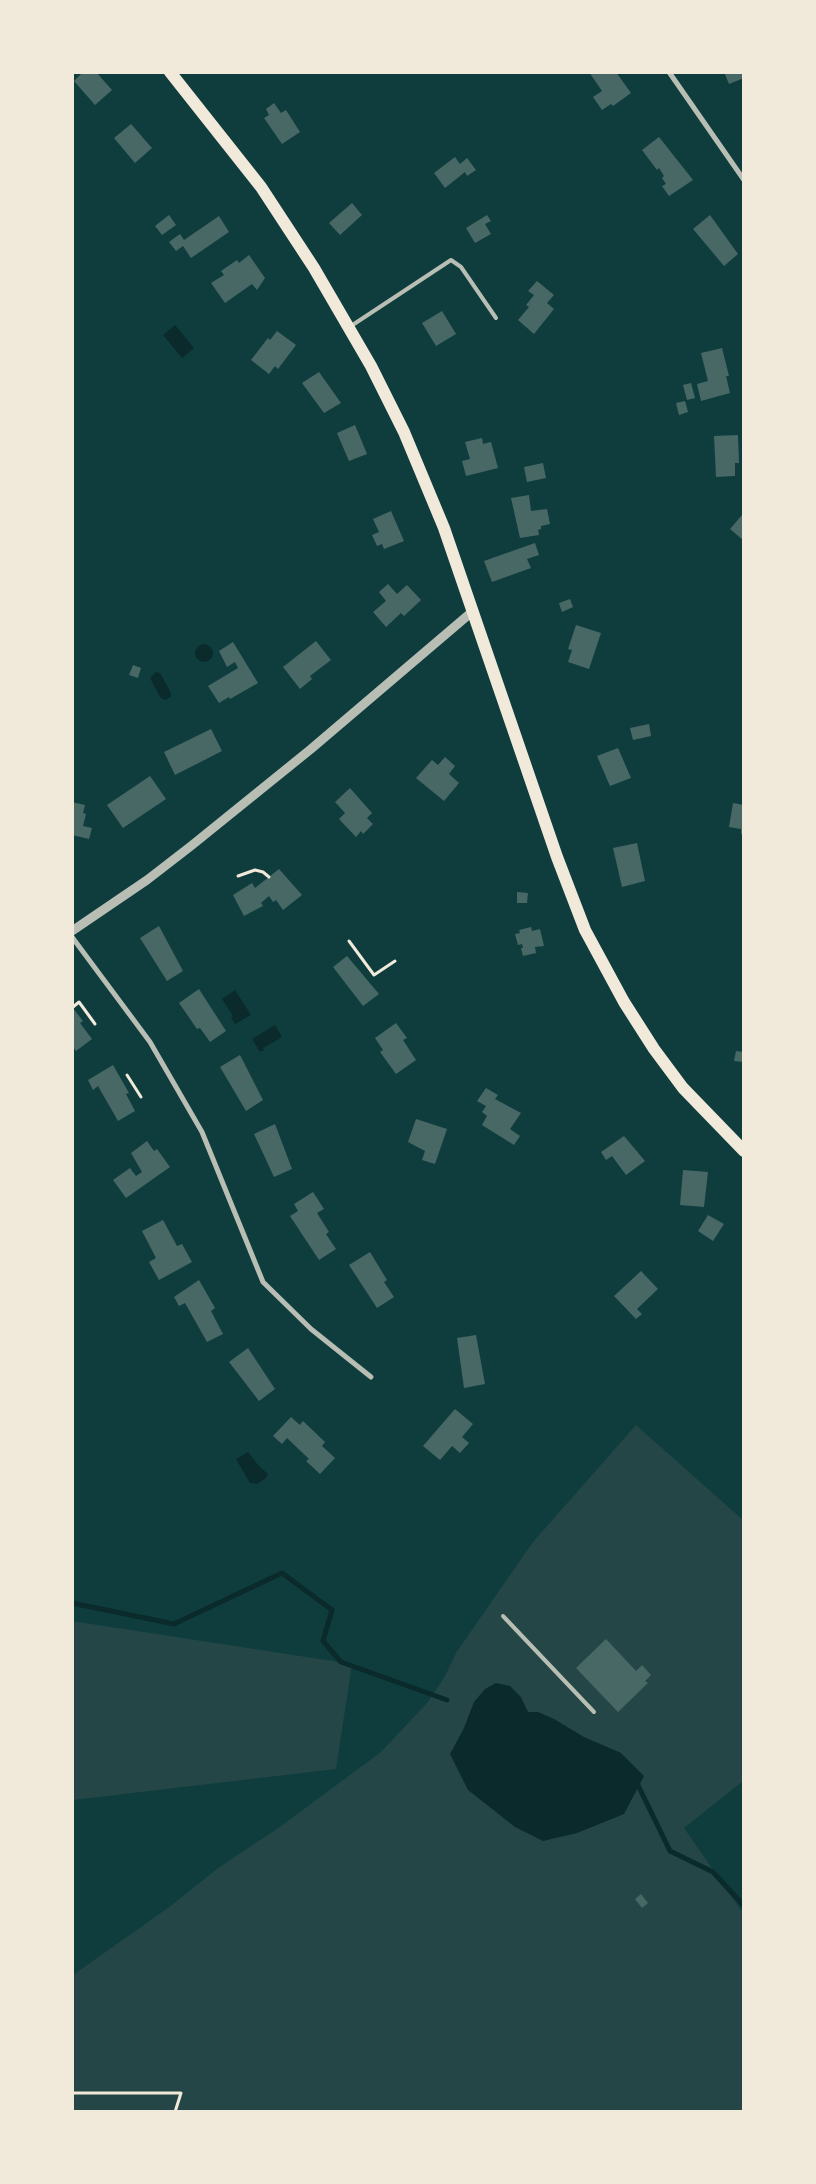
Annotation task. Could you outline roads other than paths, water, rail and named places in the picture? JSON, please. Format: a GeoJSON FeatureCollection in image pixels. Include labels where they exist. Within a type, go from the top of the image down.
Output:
{"type":"FeatureCollection","features":[{"type":"Feature","properties":{"kind":"main road"},"geometry":{"type":"LineString","coordinates":[[170,72],[261,187],[314,268],[349,327],[404,432],[444,528],[556,857],[591,942],[629,1012],[654,1049],[683,1088],[744,1151]]}},
{"type":"Feature","properties":{"kind":"street"},"geometry":{"type":"LineString","coordinates":[[669,72],[744,180]]}},
{"type":"Feature","properties":{"kind":"street"},"geometry":{"type":"LineString","coordinates":[[72,930],[147,880],[185,850],[310,749],[473,611]]}},
{"type":"Feature","properties":{"kind":"street"},"geometry":{"type":"LineString","coordinates":[[72,937],[150,1042],[198,1125],[262,1282],[311,1330],[371,1377]]}},
{"type":"Feature","properties":{"kind":"lane"},"geometry":{"type":"LineString","coordinates":[[349,327],[451,260],[461,267],[496,318]]}},
{"type":"Feature","properties":{"kind":"lane"},"geometry":{"type":"LineString","coordinates":[[503,1616],[594,1712]]}},
{"type":"Feature","properties":{"kind":"waterway"},"geometry":{"type":"LineString","coordinates":[[72,1603],[174,1624],[282,1573],[332,1610],[323,1641],[341,1662],[447,1700]]}},
{"type":"Feature","properties":{"kind":"waterway"},"geometry":{"type":"LineString","coordinates":[[636,1781],[670,1851],[713,1872],[744,1906]]}}]}
